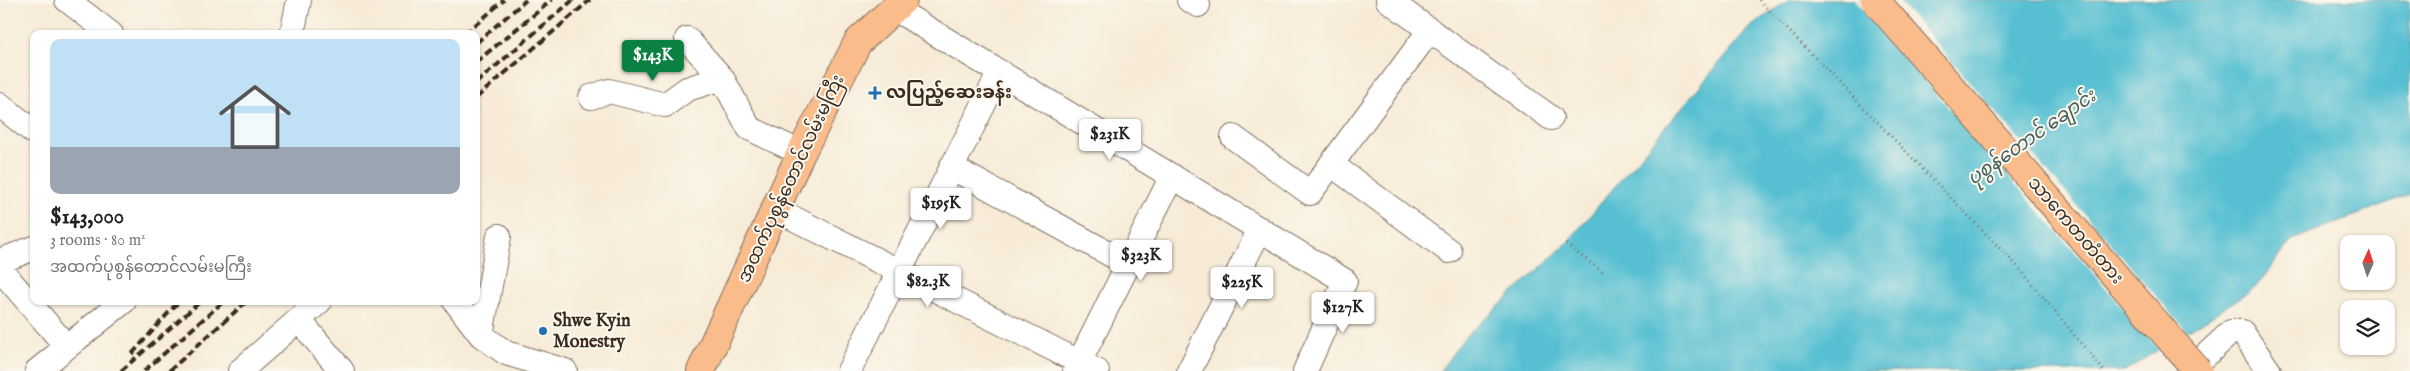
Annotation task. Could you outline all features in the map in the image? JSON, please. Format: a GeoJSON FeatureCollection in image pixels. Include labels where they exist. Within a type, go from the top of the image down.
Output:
{"type":"FeatureCollection","features":[{"type":"Feature","properties":{"kind":"main road","name":"သာကေတတံတား"},"geometry":{"type":"LineString","coordinates":[[1875,0],[2198,371]]}},
{"type":"Feature","properties":{"kind":"main road","name":"အထက်ပုစွန်တောင်လမ်းမကြီး"},"geometry":{"type":"LineString","coordinates":[[701,371],[777,210],[801,153],[858,42],[891,3]]}},
{"type":"Feature","properties":{"kind":"street"},"geometry":{"type":"LineString","coordinates":[[67,0],[106,30]]}},
{"type":"Feature","properties":{"kind":"street"},"geometry":{"type":"LineString","coordinates":[[293,30],[299,0]]}},
{"type":"Feature","properties":{"kind":"street"},"geometry":{"type":"LineString","coordinates":[[1388,0],[1551,118]]}},
{"type":"Feature","properties":{"kind":"street"},"geometry":{"type":"LineString","coordinates":[[891,3],[1000,72],[1345,281],[1306,371]]}},
{"type":"Feature","properties":{"kind":"street"},"geometry":{"type":"LineString","coordinates":[[1233,137],[1310,193],[1430,30]]}},
{"type":"Feature","properties":{"kind":"street"},"geometry":{"type":"LineString","coordinates":[[687,39],[722,78],[749,128],[801,153]]}},
{"type":"Feature","properties":{"kind":"street"},"geometry":{"type":"LineString","coordinates":[[849,371],[1000,72]]}},
{"type":"Feature","properties":{"kind":"street"},"geometry":{"type":"LineString","coordinates":[[591,97],[609,91],[665,105],[687,89],[722,78]]}},
{"type":"Feature","properties":{"kind":"street"},"geometry":{"type":"LineString","coordinates":[[0,105],[30,129]]}},
{"type":"Feature","properties":{"kind":"street"},"geometry":{"type":"LineString","coordinates":[[1331,164],[1449,251]]}},
{"type":"Feature","properties":{"kind":"street"},"geometry":{"type":"LineString","coordinates":[[951,167],[1128,264]]}},
{"type":"Feature","properties":{"kind":"street"},"geometry":{"type":"LineString","coordinates":[[777,210],[1084,368],[1128,264],[1172,176]]}},
{"type":"Feature","properties":{"kind":"street"},"geometry":{"type":"LineString","coordinates":[[1189,371],[1260,229]]}},
{"type":"Feature","properties":{"kind":"street"},"geometry":{"type":"LineString","coordinates":[[481,335],[499,236]]}},
{"type":"Feature","properties":{"kind":"street"},"geometry":{"type":"LineString","coordinates":[[0,260],[30,249]]}},
{"type":"Feature","properties":{"kind":"street"},"geometry":{"type":"LineString","coordinates":[[0,269],[30,304]]}},
{"type":"Feature","properties":{"kind":"street"},"geometry":{"type":"LineString","coordinates":[[31,305],[67,347]]}},
{"type":"Feature","properties":{"kind":"street"},"geometry":{"type":"LineString","coordinates":[[37,371],[119,305]]}},
{"type":"Feature","properties":{"kind":"street"},"geometry":{"type":"LineString","coordinates":[[240,371],[315,305]]}},
{"type":"Feature","properties":{"kind":"street"},"geometry":{"type":"LineString","coordinates":[[458,305],[481,335],[506,353],[565,371]]}},
{"type":"Feature","properties":{"kind":"street"},"geometry":{"type":"LineString","coordinates":[[298,320],[342,371]]}},
{"type":"Feature","properties":{"kind":"street"},"geometry":{"type":"LineString","coordinates":[[2189,371],[2231,332],[2236,331],[2242,332],[2270,371]]}},
{"type":"Feature","properties":{"kind":"path"},"geometry":{"type":"LineString","coordinates":[[1759,0],[2019,268],[2104,371]]}},
{"type":"Feature","properties":{"kind":"path"},"geometry":{"type":"LineString","coordinates":[[1566,244],[1604,273]]}},
{"type":"Feature","properties":{"kind":"water","name":"ပုစွန်တောင် ချောင်း"},"geometry":{"type":"Polygon","coordinates":[[[1788,0],[2410,0],[2410,194],[2292,240],[2255,288],[2125,371],[1440,371],[1464,338],[1566,244],[1749,28],[1788,0]]]}},
{"type":"Feature","properties":{"kind":"pier"},"geometry":{"type":"Polygon","coordinates":[[[1855,0],[1898,0],[2189,334],[2161,351],[1855,0]]]}},
{"type":"Feature","properties":{"kind":"railway"},"geometry":{"type":"LineString","coordinates":[[470,30],[504,0]]}},
{"type":"Feature","properties":{"kind":"railway"},"geometry":{"type":"LineString","coordinates":[[480,40],[526,0]]}},
{"type":"Feature","properties":{"kind":"railway"},"geometry":{"type":"LineString","coordinates":[[480,59],[552,0]]}},
{"type":"Feature","properties":{"kind":"railway"},"geometry":{"type":"LineString","coordinates":[[480,80],[573,0]]}},
{"type":"Feature","properties":{"kind":"railway"},"geometry":{"type":"LineString","coordinates":[[480,95],[590,0]]}},
{"type":"Feature","properties":{"kind":"railway"},"geometry":{"type":"LineString","coordinates":[[132,354],[175,305]]}},
{"type":"Feature","properties":{"kind":"railway"},"geometry":{"type":"LineString","coordinates":[[121,371],[196,305]]}},
{"type":"Feature","properties":{"kind":"railway"},"geometry":{"type":"LineString","coordinates":[[144,371],[219,305]]}},
{"type":"Feature","properties":{"kind":"railway"},"geometry":{"type":"LineString","coordinates":[[169,371],[243,305]]}},
{"type":"Feature","properties":{"kind":"place","name":"လပြည့်ဆေးခန်း"},"geometry":{"type":"Point","coordinates":[875,93]}},
{"type":"Feature","properties":{"kind":"place","name":"Shwe Kyin Monestry"},"geometry":{"type":"Point","coordinates":[543,331]}}]}
